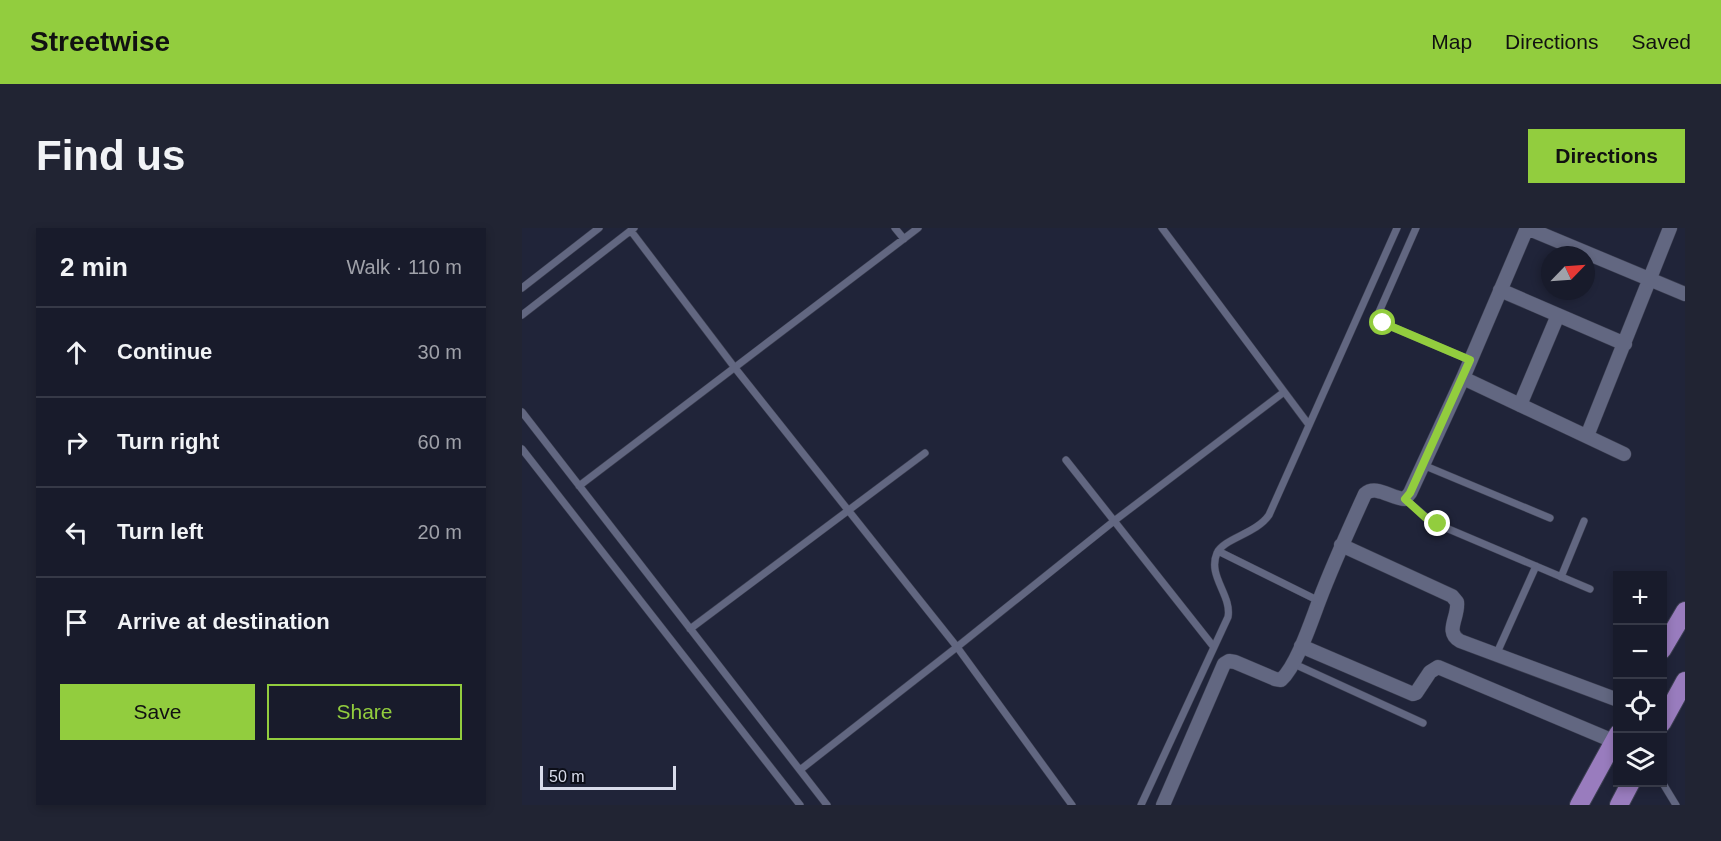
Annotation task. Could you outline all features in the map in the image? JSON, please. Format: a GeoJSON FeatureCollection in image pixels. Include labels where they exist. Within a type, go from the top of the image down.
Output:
{"type":"FeatureCollection","features":[{"type":"Feature","properties":{"kind":"highway"},"geometry":{"type":"LineString","coordinates":[[1667,642],[1685,611]]}},
{"type":"Feature","properties":{"kind":"highway"},"geometry":{"type":"LineString","coordinates":[[1667,715],[1685,681]]}},
{"type":"Feature","properties":{"kind":"highway"},"geometry":{"type":"LineString","coordinates":[[1579,805],[1613,745]]}},
{"type":"Feature","properties":{"kind":"highway"},"geometry":{"type":"LineString","coordinates":[[1619,805],[1629,787]]}},
{"type":"Feature","properties":{"kind":"street"},"geometry":{"type":"LineString","coordinates":[[1163,805],[1224,664],[1229,661],[1235,662],[1281,680],[1301,646],[1341,545],[1365,494],[1369,490],[1375,490],[1397,499],[1405,499],[1410,493],[1463,378],[1527,228],[1685,294]]}},
{"type":"Feature","properties":{"kind":"street"},"geometry":{"type":"LineString","coordinates":[[1587,436],[1670,228]]}},
{"type":"Feature","properties":{"kind":"street"},"geometry":{"type":"LineString","coordinates":[[1500,290],[1625,344]]}},
{"type":"Feature","properties":{"kind":"street"},"geometry":{"type":"LineString","coordinates":[[1520,405],[1558,315]]}},
{"type":"Feature","properties":{"kind":"street"},"geometry":{"type":"LineString","coordinates":[[1463,378],[1624,454]]}},
{"type":"Feature","properties":{"kind":"street"},"geometry":{"type":"LineString","coordinates":[[1341,545],[1452,596],[1458,607],[1451,631],[1454,637],[1613,699]]}},
{"type":"Feature","properties":{"kind":"street"},"geometry":{"type":"LineString","coordinates":[[1301,646],[1413,694],[1433,669],[1438,667],[1613,739]]}},
{"type":"Feature","properties":{"kind":"lane"},"geometry":{"type":"LineString","coordinates":[[522,288],[599,228]]}},
{"type":"Feature","properties":{"kind":"lane"},"geometry":{"type":"LineString","coordinates":[[895,228],[904,239]]}},
{"type":"Feature","properties":{"kind":"lane"},"geometry":{"type":"LineString","coordinates":[[579,486],[918,228]]}},
{"type":"Feature","properties":{"kind":"lane"},"geometry":{"type":"LineString","coordinates":[[1162,228],[1309,425]]}},
{"type":"Feature","properties":{"kind":"lane"},"geometry":{"type":"LineString","coordinates":[[1141,805],[1228,616],[1229,609],[1215,572],[1214,563],[1218,551],[1264,522],[1397,228]]}},
{"type":"Feature","properties":{"kind":"lane"},"geometry":{"type":"LineString","coordinates":[[1416,228],[1379,312],[1380,319],[1383,323],[1470,360]]}},
{"type":"Feature","properties":{"kind":"lane"},"geometry":{"type":"LineString","coordinates":[[522,315],[632,229],[735,368],[957,647],[1072,805]]}},
{"type":"Feature","properties":{"kind":"lane"},"geometry":{"type":"LineString","coordinates":[[800,770],[1114,520],[1284,392]]}},
{"type":"Feature","properties":{"kind":"lane"},"geometry":{"type":"LineString","coordinates":[[522,412],[827,805]]}},
{"type":"Feature","properties":{"kind":"lane"},"geometry":{"type":"LineString","coordinates":[[522,449],[800,805]]}},
{"type":"Feature","properties":{"kind":"lane"},"geometry":{"type":"LineString","coordinates":[[690,629],[925,453]]}},
{"type":"Feature","properties":{"kind":"lane"},"geometry":{"type":"LineString","coordinates":[[1066,460],[1213,646]]}},
{"type":"Feature","properties":{"kind":"lane"},"geometry":{"type":"LineString","coordinates":[[1423,465],[1550,518]]}},
{"type":"Feature","properties":{"kind":"lane"},"geometry":{"type":"LineString","coordinates":[[1405,499],[1432,522],[1590,589]]}},
{"type":"Feature","properties":{"kind":"lane"},"geometry":{"type":"LineString","coordinates":[[1561,577],[1584,520]]}},
{"type":"Feature","properties":{"kind":"lane"},"geometry":{"type":"LineString","coordinates":[[1218,551],[1319,601]]}},
{"type":"Feature","properties":{"kind":"lane"},"geometry":{"type":"LineString","coordinates":[[1496,655],[1536,566]]}},
{"type":"Feature","properties":{"kind":"lane"},"geometry":{"type":"LineString","coordinates":[[1292,663],[1423,723]]}},
{"type":"Feature","properties":{"kind":"lane"},"geometry":{"type":"LineString","coordinates":[[1665,787],[1676,805]]}},
{"type":"Feature","properties":{"kind":"route"},"geometry":{"type":"LineString","coordinates":[[1383,323],[1470,360],[1410,493],[1405,499],[1426,518],[1438,524]]}}]}
